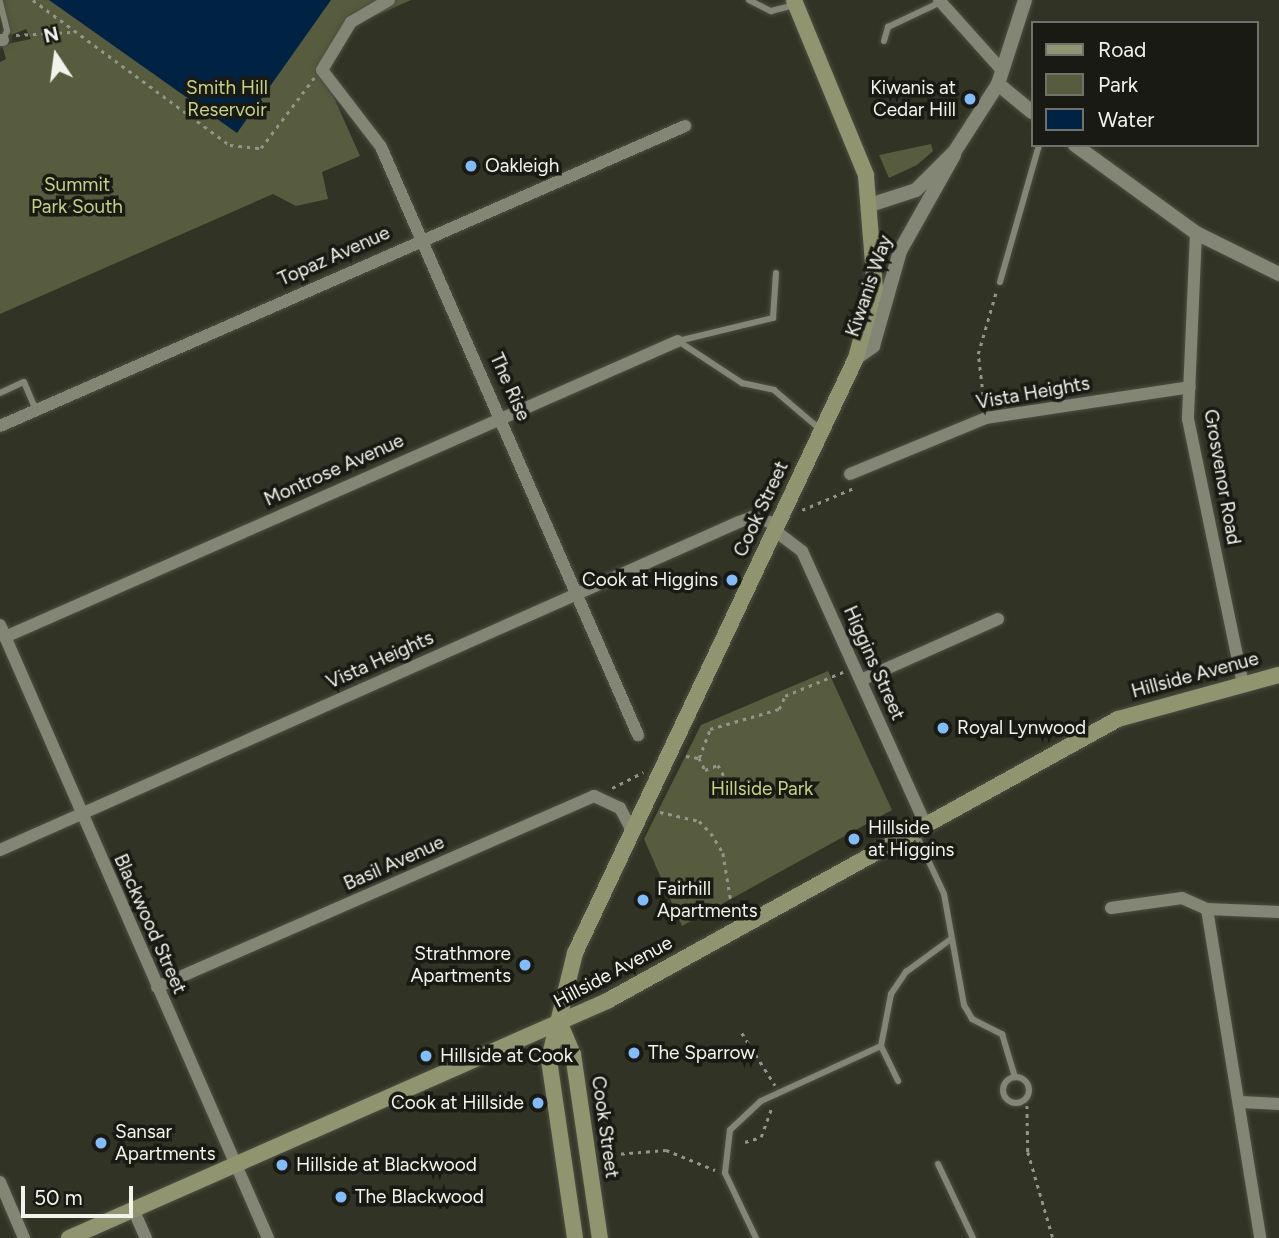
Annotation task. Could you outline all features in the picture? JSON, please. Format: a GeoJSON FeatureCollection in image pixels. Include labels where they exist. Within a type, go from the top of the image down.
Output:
{"type":"FeatureCollection","features":[{"type":"Feature","properties":{"kind":"main road","name":"Cook Street"},"geometry":{"type":"LineString","coordinates":[[575,1238],[549,1059],[561,1024],[575,953],[856,358],[874,288],[873,204],[856,146],[795,2]]}},
{"type":"Feature","properties":{"kind":"main road","name":"Hillside Avenue"},"geometry":{"type":"LineString","coordinates":[[68,1238],[561,1024],[1118,719],[1279,674]]}},
{"type":"Feature","properties":{"kind":"main road","name":"Cook Street"},"geometry":{"type":"LineString","coordinates":[[561,1024],[573,1054],[600,1238]]}},
{"type":"Feature","properties":{"kind":"street"},"geometry":{"type":"LineString","coordinates":[[322,69],[351,22],[389,0]]}},
{"type":"Feature","properties":{"kind":"street"},"geometry":{"type":"LineString","coordinates":[[1025,0],[1001,69],[999,84],[1030,111]]}},
{"type":"Feature","properties":{"kind":"street"},"geometry":{"type":"LineString","coordinates":[[940,1],[1001,69]]}},
{"type":"Feature","properties":{"kind":"street","name":"The Rise"},"geometry":{"type":"LineString","coordinates":[[322,69],[370,128],[503,416],[575,594],[638,735]]}},
{"type":"Feature","properties":{"kind":"street","name":"Kiwanis Way"},"geometry":{"type":"LineString","coordinates":[[873,204],[916,190],[955,151],[999,84]]}},
{"type":"Feature","properties":{"kind":"street","name":"Topaz Avenue"},"geometry":{"type":"LineString","coordinates":[[0,426],[422,238],[685,126]]}},
{"type":"Feature","properties":{"kind":"street"},"geometry":{"type":"LineString","coordinates":[[1078,147],[1196,233],[1279,274]]}},
{"type":"Feature","properties":{"kind":"street","name":"Kiwanis Way"},"geometry":{"type":"LineString","coordinates":[[856,358],[873,346],[900,251],[948,175],[955,151]]}},
{"type":"Feature","properties":{"kind":"street","name":"Grosvenor Road"},"geometry":{"type":"LineString","coordinates":[[1196,233],[1188,419],[1243,684]]}},
{"type":"Feature","properties":{"kind":"street","name":"Montrose Avenue"},"geometry":{"type":"LineString","coordinates":[[3,631],[678,341]]}},
{"type":"Feature","properties":{"kind":"street","name":"Vista Heights"},"geometry":{"type":"LineString","coordinates":[[850,474],[986,418],[1190,387]]}},
{"type":"Feature","properties":{"kind":"street","name":"Vista Heights"},"geometry":{"type":"LineString","coordinates":[[0,850],[752,517],[776,527]]}},
{"type":"Feature","properties":{"kind":"street","name":"Higgins Street"},"geometry":{"type":"LineString","coordinates":[[776,527],[802,551],[855,667],[919,827]]}},
{"type":"Feature","properties":{"kind":"street"},"geometry":{"type":"LineString","coordinates":[[860,680],[998,619]]}},
{"type":"Feature","properties":{"kind":"street","name":"Blackwood Street"},"geometry":{"type":"LineString","coordinates":[[3,631],[80,815],[268,1238]]}},
{"type":"Feature","properties":{"kind":"street"},"geometry":{"type":"LineString","coordinates":[[594,796],[620,808],[632,831]]}},
{"type":"Feature","properties":{"kind":"street","name":"Basil Avenue"},"geometry":{"type":"LineString","coordinates":[[157,987],[594,796]]}},
{"type":"Feature","properties":{"kind":"street"},"geometry":{"type":"LineString","coordinates":[[1111,908],[1182,898],[1208,909],[1277,907]]}},
{"type":"Feature","properties":{"kind":"street"},"geometry":{"type":"LineString","coordinates":[[1208,909],[1241,1102],[1260,1238]]}},
{"type":"Feature","properties":{"kind":"street"},"geometry":{"type":"LineString","coordinates":[[1241,1102],[1279,1104]]}},
{"type":"Feature","properties":{"kind":"street"},"geometry":{"type":"LineString","coordinates":[[0,1182],[24,1238]]}},
{"type":"Feature","properties":{"kind":"street"},"geometry":{"type":"LineString","coordinates":[[133,1209],[146,1238]]}},
{"type":"Feature","properties":{"kind":"lane"},"geometry":{"type":"LineString","coordinates":[[749,0],[771,11],[795,2]]}},
{"type":"Feature","properties":{"kind":"lane"},"geometry":{"type":"LineString","coordinates":[[884,41],[888,27],[940,1]]}},
{"type":"Feature","properties":{"kind":"lane"},"geometry":{"type":"LineString","coordinates":[[0,2],[7,31],[4,38]]}},
{"type":"Feature","properties":{"kind":"lane"},"geometry":{"type":"LineString","coordinates":[[1000,282],[1039,147]]}},
{"type":"Feature","properties":{"kind":"lane"},"geometry":{"type":"LineString","coordinates":[[678,341],[773,318],[776,273]]}},
{"type":"Feature","properties":{"kind":"lane"},"geometry":{"type":"LineString","coordinates":[[678,341],[742,383],[774,390],[821,430]]}},
{"type":"Feature","properties":{"kind":"lane"},"geometry":{"type":"LineString","coordinates":[[0,393],[24,382],[36,410]]}},
{"type":"Feature","properties":{"kind":"lane"},"geometry":{"type":"LineString","coordinates":[[919,827],[937,871],[964,1005],[972,1019],[1002,1034],[1015,1077],[1027,1083],[1027,1097],[1016,1104],[1004,1097],[1004,1084],[1015,1077]]}},
{"type":"Feature","properties":{"kind":"lane"},"geometry":{"type":"LineString","coordinates":[[898,1081],[881,1046],[891,994],[906,972],[951,939]]}},
{"type":"Feature","properties":{"kind":"lane"},"geometry":{"type":"LineString","coordinates":[[756,1238],[725,1173],[730,1129],[775,1094],[881,1046]]}},
{"type":"Feature","properties":{"kind":"lane"},"geometry":{"type":"LineString","coordinates":[[938,1164],[973,1238]]}},
{"type":"Feature","properties":{"kind":"path"},"geometry":{"type":"LineString","coordinates":[[33,0],[72,32],[236,146],[261,148],[322,69]]}},
{"type":"Feature","properties":{"kind":"path"},"geometry":{"type":"LineString","coordinates":[[4,38],[72,32]]}},
{"type":"Feature","properties":{"kind":"path"},"geometry":{"type":"LineString","coordinates":[[986,418],[978,354],[1000,282]]}},
{"type":"Feature","properties":{"kind":"path"},"geometry":{"type":"LineString","coordinates":[[776,527],[860,485]]}},
{"type":"Feature","properties":{"kind":"path"},"geometry":{"type":"LineString","coordinates":[[735,796],[718,765],[705,770],[699,758],[710,730],[779,709],[785,696],[855,667]]}},
{"type":"Feature","properties":{"kind":"path"},"geometry":{"type":"LineString","coordinates":[[686,756],[699,758]]}},
{"type":"Feature","properties":{"kind":"path"},"geometry":{"type":"LineString","coordinates":[[594,796],[665,762]]}},
{"type":"Feature","properties":{"kind":"path"},"geometry":{"type":"LineString","coordinates":[[660,812],[699,821],[711,834],[723,853],[732,906]]}},
{"type":"Feature","properties":{"kind":"path"},"geometry":{"type":"LineString","coordinates":[[741,1033],[775,1094],[761,1137],[745,1142]]}},
{"type":"Feature","properties":{"kind":"path"},"geometry":{"type":"LineString","coordinates":[[1027,1097],[1028,1152],[1053,1238]]}},
{"type":"Feature","properties":{"kind":"path"},"geometry":{"type":"LineString","coordinates":[[594,1157],[666,1150],[725,1173]]}},
{"type":"Feature","properties":{"kind":"green space","name":"Smith Hill Reservoir"},"geometry":{"type":"Polygon","coordinates":[[[0,0],[411,0],[347,28],[320,66],[360,156],[322,172],[328,199],[296,206],[273,194],[0,314],[0,62],[6,59],[2,45],[31,39],[26,29],[11,35],[0,0]]]}},
{"type":"Feature","properties":{"kind":"green space"},"geometry":{"type":"Polygon","coordinates":[[[931,144],[933,151],[917,165],[889,178],[879,155],[931,144]]]}},
{"type":"Feature","properties":{"kind":"green space","name":"Hillside Park"},"geometry":{"type":"Polygon","coordinates":[[[828,671],[892,810],[682,926],[644,839],[701,725],[828,671]]]}},
{"type":"Feature","properties":{"kind":"water","name":"Smith Hill Reservoir"},"geometry":{"type":"Polygon","coordinates":[[[49,0],[331,0],[237,133],[49,0]]]}},
{"type":"Feature","properties":{"kind":"place","name":"Kiwanis at Cedar Hill"},"geometry":{"type":"Point","coordinates":[970,99]}},
{"type":"Feature","properties":{"kind":"place","name":"Oakleigh"},"geometry":{"type":"Point","coordinates":[471,166]}},
{"type":"Feature","properties":{"kind":"place","name":"Cook at Higgins"},"geometry":{"type":"Point","coordinates":[732,580]}},
{"type":"Feature","properties":{"kind":"place","name":"Royal Lynwood"},"geometry":{"type":"Point","coordinates":[943,728]}},
{"type":"Feature","properties":{"kind":"place","name":"Hillside at Higgins"},"geometry":{"type":"Point","coordinates":[854,839]}},
{"type":"Feature","properties":{"kind":"place","name":"Fairhill Apartments"},"geometry":{"type":"Point","coordinates":[643,900]}},
{"type":"Feature","properties":{"kind":"place","name":"Strathmore Apartments"},"geometry":{"type":"Point","coordinates":[525,965]}},
{"type":"Feature","properties":{"kind":"place","name":"The Sparrow"},"geometry":{"type":"Point","coordinates":[634,1053]}},
{"type":"Feature","properties":{"kind":"place","name":"Hillside at Cook"},"geometry":{"type":"Point","coordinates":[426,1056]}},
{"type":"Feature","properties":{"kind":"place","name":"Cook at Hillside"},"geometry":{"type":"Point","coordinates":[538,1103]}},
{"type":"Feature","properties":{"kind":"place","name":"Sansar Apartments"},"geometry":{"type":"Point","coordinates":[101,1143]}},
{"type":"Feature","properties":{"kind":"place","name":"Hillside at Blackwood"},"geometry":{"type":"Point","coordinates":[282,1165]}},
{"type":"Feature","properties":{"kind":"place","name":"The Blackwood"},"geometry":{"type":"Point","coordinates":[341,1197]}},
{"type":"Feature","properties":{"kind":"park label","name":"Summit Park South"},"geometry":{"type":"Point","coordinates":[77,196]}}]}
